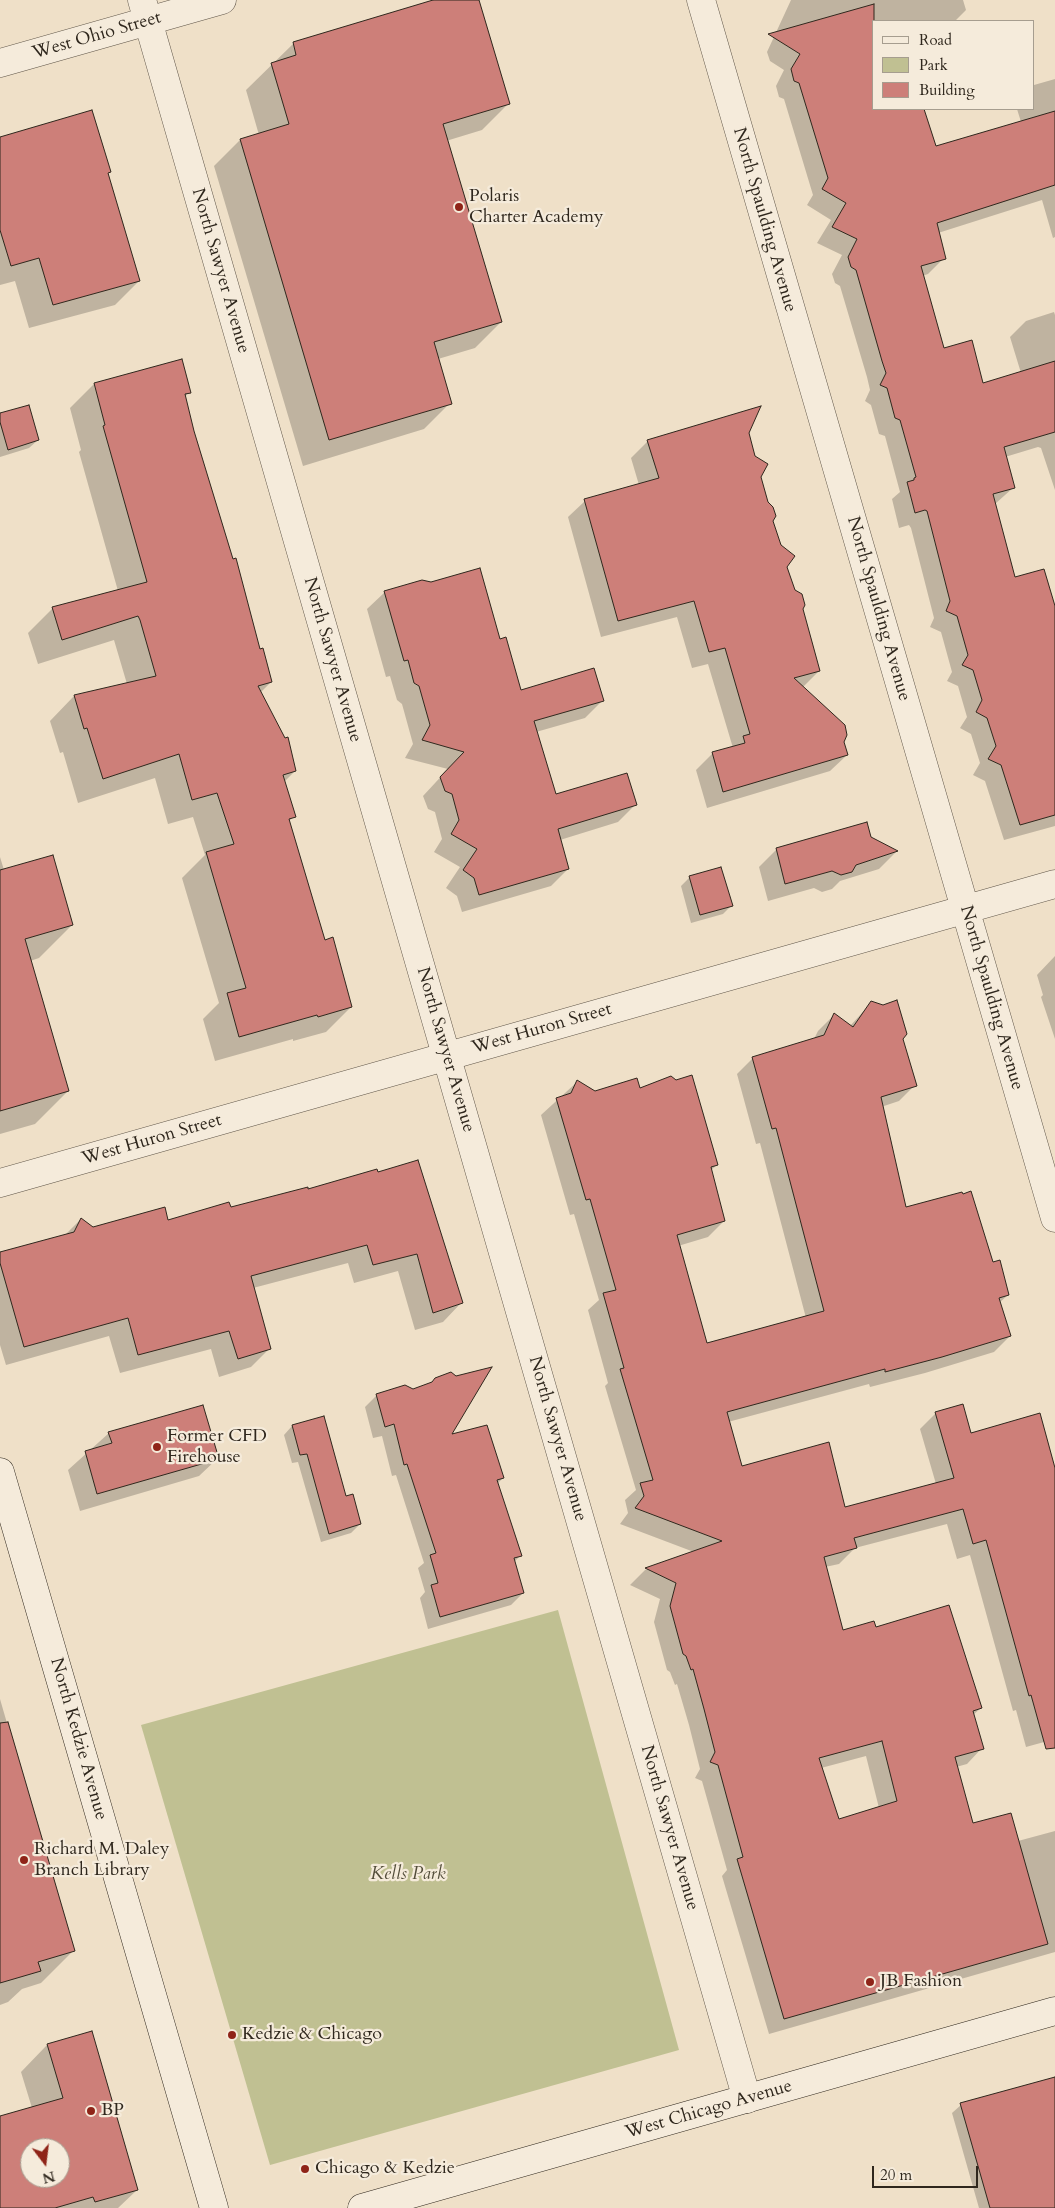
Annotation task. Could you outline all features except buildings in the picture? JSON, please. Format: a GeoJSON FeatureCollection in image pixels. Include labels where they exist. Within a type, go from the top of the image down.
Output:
{"type":"FeatureCollection","features":[{"type":"Feature","properties":{"kind":"street","name":"West Ohio Street"},"geometry":{"type":"LineString","coordinates":[[0,63],[145,10],[222,0]]}},
{"type":"Feature","properties":{"kind":"street","name":"North Spaulding Avenue"},"geometry":{"type":"LineString","coordinates":[[701,0],[1055,1218]]}},
{"type":"Feature","properties":{"kind":"street","name":"North Sawyer Avenue"},"geometry":{"type":"LineString","coordinates":[[145,10],[747,2099]]}},
{"type":"Feature","properties":{"kind":"street","name":"West Huron Street"},"geometry":{"type":"LineString","coordinates":[[0,1183],[1055,884]]}},
{"type":"Feature","properties":{"kind":"street","name":"North Kedzie Avenue"},"geometry":{"type":"LineString","coordinates":[[0,1472],[214,2208]]}},
{"type":"Feature","properties":{"kind":"street","name":"West Chicago Avenue"},"geometry":{"type":"LineString","coordinates":[[362,2208],[1055,2011]]}},
{"type":"Feature","properties":{"kind":"green space","name":"Kells Park"},"geometry":{"type":"Polygon","coordinates":[[[558,1610],[679,2050],[270,2165],[141,1725],[558,1610]]]}},
{"type":"Feature","properties":{"kind":"place","name":"Polaris Charter Academy"},"geometry":{"type":"Point","coordinates":[459,207]}},
{"type":"Feature","properties":{"kind":"place","name":"Former CFD Firehouse"},"geometry":{"type":"Point","coordinates":[157,1447]}},
{"type":"Feature","properties":{"kind":"place","name":"Richard M. Daley Branch Library"},"geometry":{"type":"Point","coordinates":[24,1860]}},
{"type":"Feature","properties":{"kind":"place","name":"JB Fashion"},"geometry":{"type":"Point","coordinates":[870,1982]}},
{"type":"Feature","properties":{"kind":"place","name":"Kedzie & Chicago"},"geometry":{"type":"Point","coordinates":[232,2035]}},
{"type":"Feature","properties":{"kind":"place","name":"BP"},"geometry":{"type":"Point","coordinates":[91,2111]}},
{"type":"Feature","properties":{"kind":"place","name":"Chicago & Kedzie"},"geometry":{"type":"Point","coordinates":[305,2169]}}]}
